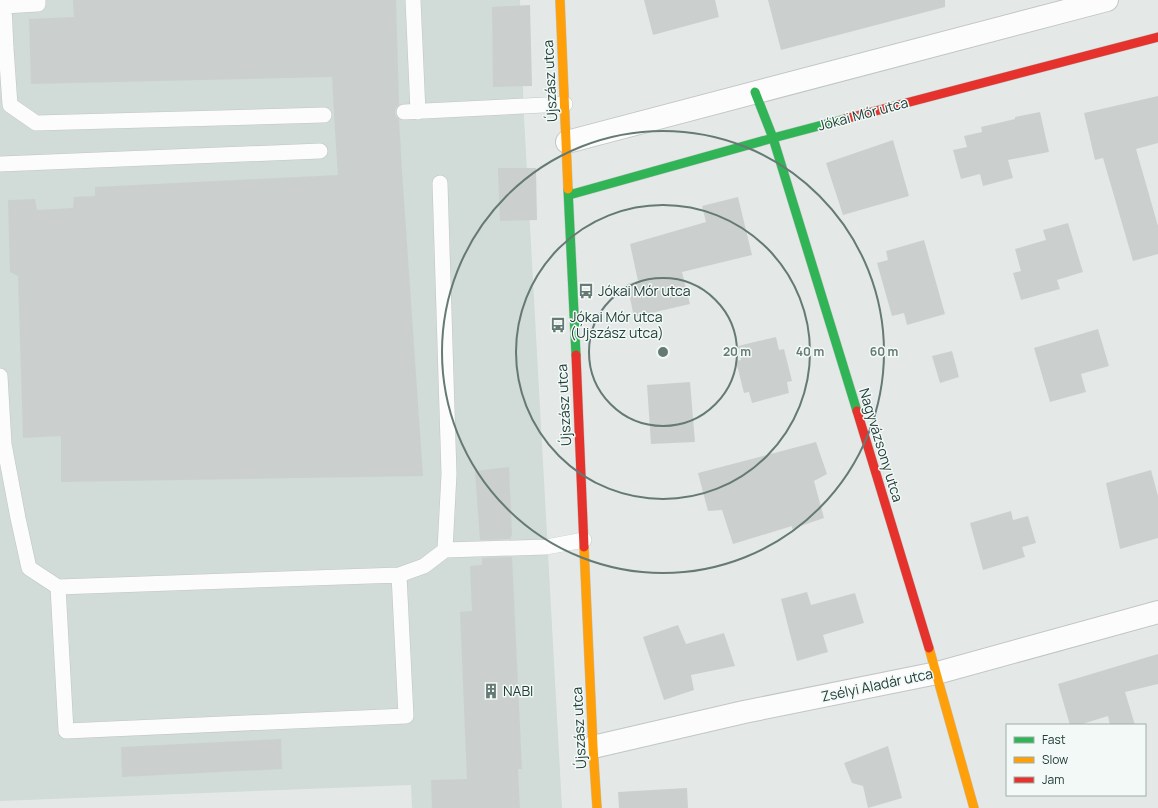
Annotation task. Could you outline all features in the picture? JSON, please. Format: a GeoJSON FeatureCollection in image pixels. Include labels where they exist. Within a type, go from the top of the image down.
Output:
{"type":"FeatureCollection","features":[{"type":"Feature","properties":{"kind":"street","name":"Újszász utca"},"geometry":{"type":"LineString","coordinates":[[560,0],[593,747],[597,808]]}},
{"type":"Feature","properties":{"kind":"street"},"geometry":{"type":"LineString","coordinates":[[567,142],[1107,0]]}},
{"type":"Feature","properties":{"kind":"street","name":"Jókai Mór utca"},"geometry":{"type":"LineString","coordinates":[[569,195],[773,138],[1158,37]]}},
{"type":"Feature","properties":{"kind":"street","name":"Nagyvázsony utca"},"geometry":{"type":"LineString","coordinates":[[755,92],[773,138],[937,673],[974,808]]}},
{"type":"Feature","properties":{"kind":"street","name":"Zsélyi Aladár utca"},"geometry":{"type":"LineString","coordinates":[[593,747],[744,712],[937,673],[1158,612]]}},
{"type":"Feature","properties":{"kind":"lane"},"geometry":{"type":"LineString","coordinates":[[38,0],[38,4],[4,6],[3,48],[10,105],[36,122],[324,116]]}},
{"type":"Feature","properties":{"kind":"lane"},"geometry":{"type":"LineString","coordinates":[[413,0],[411,112],[565,104]]}},
{"type":"Feature","properties":{"kind":"lane"},"geometry":{"type":"LineString","coordinates":[[0,164],[320,151]]}},
{"type":"Feature","properties":{"kind":"lane"},"geometry":{"type":"LineString","coordinates":[[440,183],[449,474],[445,550]]}},
{"type":"Feature","properties":{"kind":"lane"},"geometry":{"type":"LineString","coordinates":[[0,383],[4,444],[29,568],[58,587],[399,575],[424,566],[445,550],[546,547],[584,540]]}},
{"type":"Feature","properties":{"kind":"lane"},"geometry":{"type":"LineString","coordinates":[[58,587],[66,732],[406,716],[399,575]]}},
{"type":"Feature","properties":{"kind":"shaded area"},"geometry":{"type":"Polygon","coordinates":[[[0,0],[520,0],[524,117],[562,808],[412,808],[411,785],[0,801],[0,0]]]}},
{"type":"Feature","properties":{"kind":"building"},"geometry":{"type":"Polygon","coordinates":[[[73,0],[396,0],[399,105],[396,108],[395,113],[396,117],[399,119],[423,476],[61,482],[61,436],[23,438],[18,276],[10,272],[8,200],[35,199],[37,210],[73,208],[74,197],[95,196],[95,187],[338,175],[332,77],[31,84],[29,19],[74,17],[73,0]]]}},
{"type":"Feature","properties":{"kind":"building"},"geometry":{"type":"Polygon","coordinates":[[[644,0],[715,0],[719,17],[653,35],[644,0]]]}},
{"type":"Feature","properties":{"kind":"building"},"geometry":{"type":"Polygon","coordinates":[[[768,0],[945,0],[945,7],[781,50],[768,0]]]}},
{"type":"Feature","properties":{"kind":"building"},"geometry":{"type":"Polygon","coordinates":[[[530,5],[532,86],[493,87],[492,7],[530,5]]]}},
{"type":"Feature","properties":{"kind":"building"},"geometry":{"type":"Polygon","coordinates":[[[1158,96],[1158,143],[1136,149],[1158,226],[1158,254],[1133,261],[1103,158],[1095,160],[1084,113],[1158,96]]]}},
{"type":"Feature","properties":{"kind":"building"},"geometry":{"type":"Polygon","coordinates":[[[1040,112],[1049,152],[1008,160],[1013,178],[983,186],[980,174],[961,179],[953,150],[967,147],[964,136],[982,132],[981,127],[1015,119],[1015,117],[1040,112]]]}},
{"type":"Feature","properties":{"kind":"building"},"geometry":{"type":"Polygon","coordinates":[[[893,140],[909,196],[843,215],[826,163],[893,140]]]}},
{"type":"Feature","properties":{"kind":"building"},"geometry":{"type":"Polygon","coordinates":[[[498,168],[536,168],[537,220],[500,221],[498,168]]]}},
{"type":"Feature","properties":{"kind":"building"},"geometry":{"type":"Polygon","coordinates":[[[738,197],[752,255],[682,272],[690,304],[634,317],[627,284],[638,281],[630,244],[706,222],[702,206],[738,197]]]}},
{"type":"Feature","properties":{"kind":"building"},"geometry":{"type":"Polygon","coordinates":[[[1068,223],[1083,272],[1057,280],[1060,289],[1021,300],[1013,273],[1021,271],[1015,249],[1046,240],[1043,230],[1068,223]]]}},
{"type":"Feature","properties":{"kind":"building"},"geometry":{"type":"Polygon","coordinates":[[[924,240],[945,314],[907,325],[904,313],[892,316],[877,263],[888,260],[886,251],[924,240]]]}},
{"type":"Feature","properties":{"kind":"building"},"geometry":{"type":"Polygon","coordinates":[[[1098,329],[1109,366],[1081,374],[1086,392],[1050,402],[1034,348],[1098,329]]]}},
{"type":"Feature","properties":{"kind":"building"},"geometry":{"type":"Polygon","coordinates":[[[776,337],[779,350],[784,349],[792,381],[787,382],[789,393],[752,403],[749,392],[744,393],[736,361],[741,360],[738,346],[776,337]]]}},
{"type":"Feature","properties":{"kind":"building"},"geometry":{"type":"Polygon","coordinates":[[[952,351],[959,377],[940,383],[932,356],[952,351]]]}},
{"type":"Feature","properties":{"kind":"building"},"geometry":{"type":"Polygon","coordinates":[[[690,382],[695,442],[651,444],[647,385],[690,382]]]}},
{"type":"Feature","properties":{"kind":"building"},"geometry":{"type":"Polygon","coordinates":[[[816,442],[827,474],[814,481],[824,518],[792,529],[792,526],[733,544],[722,510],[708,511],[698,473],[816,442]]]}},
{"type":"Feature","properties":{"kind":"building"},"geometry":{"type":"Polygon","coordinates":[[[509,467],[511,539],[480,540],[475,471],[509,467]]]}},
{"type":"Feature","properties":{"kind":"building"},"geometry":{"type":"Polygon","coordinates":[[[1151,470],[1158,496],[1158,538],[1120,549],[1106,483],[1151,470]]]}},
{"type":"Feature","properties":{"kind":"building"},"geometry":{"type":"Polygon","coordinates":[[[1011,511],[1013,520],[1028,516],[1036,543],[1022,547],[1025,557],[983,570],[970,523],[1011,511]]]}},
{"type":"Feature","properties":{"kind":"building","name":"NABI"},"geometry":{"type":"Polygon","coordinates":[[[512,557],[522,769],[518,769],[520,808],[432,808],[431,780],[467,779],[460,612],[472,611],[470,566],[482,565],[482,558],[512,557]]]}},
{"type":"Feature","properties":{"kind":"building"},"geometry":{"type":"Polygon","coordinates":[[[807,592],[811,605],[855,593],[864,623],[823,635],[828,652],[797,661],[781,599],[807,592]]]}},
{"type":"Feature","properties":{"kind":"building"},"geometry":{"type":"Polygon","coordinates":[[[678,625],[686,644],[724,633],[735,666],[691,675],[694,690],[664,700],[643,637],[678,625]]]}},
{"type":"Feature","properties":{"kind":"building"},"geometry":{"type":"Polygon","coordinates":[[[1158,654],[1158,684],[1125,692],[1135,724],[1110,724],[1108,716],[1082,724],[1070,724],[1058,684],[1158,654]]]}},
{"type":"Feature","properties":{"kind":"building"},"geometry":{"type":"Polygon","coordinates":[[[281,739],[282,769],[122,777],[121,747],[281,739]]]}},
{"type":"Feature","properties":{"kind":"building"},"geometry":{"type":"Polygon","coordinates":[[[888,746],[902,798],[868,808],[863,786],[852,783],[844,763],[888,746]]]}},
{"type":"Feature","properties":{"kind":"building"},"geometry":{"type":"Polygon","coordinates":[[[687,788],[688,808],[619,808],[618,792],[687,788]]]}},
{"type":"Feature","properties":{"kind":"traffic: fast"},"geometry":{"type":"LineString","coordinates":[[755,92],[773,138],[857,411]]}},
{"type":"Feature","properties":{"kind":"traffic: fast"},"geometry":{"type":"LineString","coordinates":[[569,195],[845,119]]}},
{"type":"Feature","properties":{"kind":"traffic: fast"},"geometry":{"type":"LineString","coordinates":[[568,189],[576,355]]}},
{"type":"Feature","properties":{"kind":"traffic: slow"},"geometry":{"type":"LineString","coordinates":[[560,0],[568,189]]}},
{"type":"Feature","properties":{"kind":"traffic: slow"},"geometry":{"type":"LineString","coordinates":[[584,547],[597,808]]}},
{"type":"Feature","properties":{"kind":"traffic: slow"},"geometry":{"type":"LineString","coordinates":[[929,648],[974,808]]}},
{"type":"Feature","properties":{"kind":"traffic: jam"},"geometry":{"type":"LineString","coordinates":[[845,119],[1158,37]]}},
{"type":"Feature","properties":{"kind":"traffic: jam"},"geometry":{"type":"LineString","coordinates":[[576,355],[584,547]]}},
{"type":"Feature","properties":{"kind":"traffic: jam"},"geometry":{"type":"LineString","coordinates":[[857,411],[929,648]]}},
{"type":"Feature","properties":{"kind":"place","name":"Jókai Mór utca"},"geometry":{"type":"Point","coordinates":[586,291]}},
{"type":"Feature","properties":{"kind":"place","name":"Jókai Mór utca (Újszász utca)"},"geometry":{"type":"Point","coordinates":[558,325]}},
{"type":"Feature","properties":{"kind":"place","name":"NABI"},"geometry":{"type":"Point","coordinates":[491,691]}}]}
